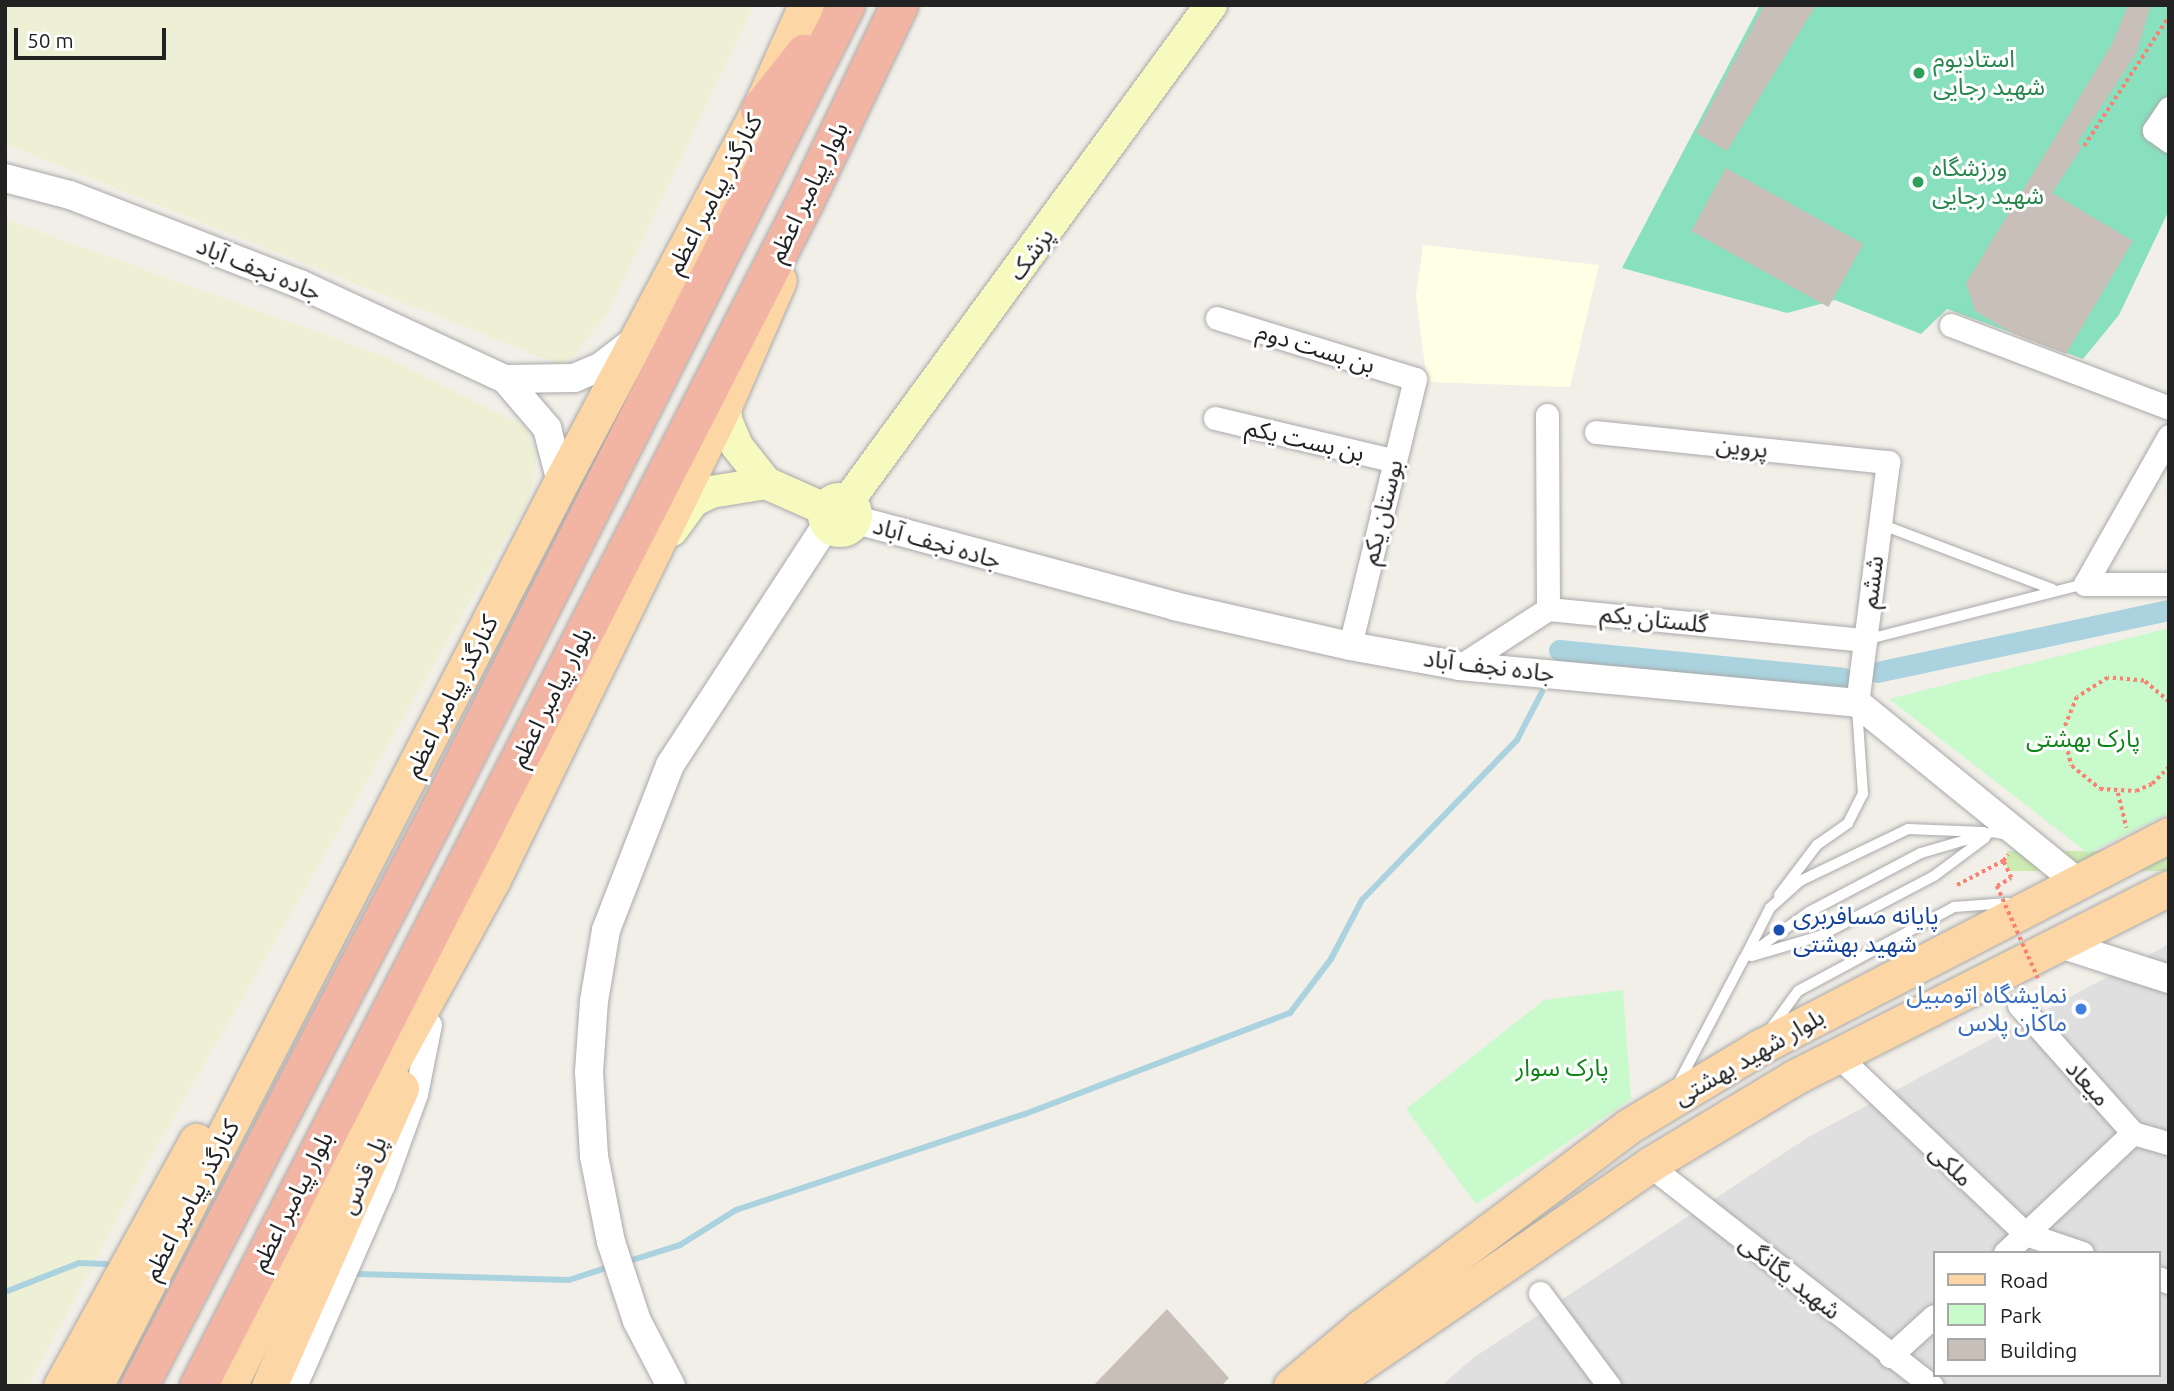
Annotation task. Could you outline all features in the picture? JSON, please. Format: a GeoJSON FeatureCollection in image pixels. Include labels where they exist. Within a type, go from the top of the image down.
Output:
{"type":"FeatureCollection","features":[{"type":"Feature","properties":{"kind":"highway"},"geometry":{"type":"LineString","coordinates":[[759,110],[844,5]]}},
{"type":"Feature","properties":{"kind":"highway","name":"بلوار پیامبر اعظم"},"geometry":{"type":"LineString","coordinates":[[139,1386],[299,1079],[844,5]]}},
{"type":"Feature","properties":{"kind":"highway","name":"بلوار پیامبر اعظم"},"geometry":{"type":"LineString","coordinates":[[198,1386],[804,203],[899,5]]}},
{"type":"Feature","properties":{"kind":"main road","name":"کنارگذر پیامبر اعظم"},"geometry":{"type":"LineString","coordinates":[[95,1386],[561,482],[759,110],[806,5]]}},
{"type":"Feature","properties":{"kind":"main road","name":"پزشک"},"geometry":{"type":"LineString","coordinates":[[839,513],[1211,5]]}},
{"type":"Feature","properties":{"kind":"main road"},"geometry":{"type":"LineString","coordinates":[[229,1386],[349,1140],[450,962],[649,563],[775,292],[804,203]]}},
{"type":"Feature","properties":{"kind":"main road"},"geometry":{"type":"LineString","coordinates":[[725,404],[726,420],[737,446],[766,483]]}},
{"type":"Feature","properties":{"kind":"main road"},"geometry":{"type":"LineString","coordinates":[[649,563],[693,501],[735,485],[766,483]]}},
{"type":"Feature","properties":{"kind":"main road","name":"جاده نجف آباد"},"geometry":{"type":"LineString","coordinates":[[766,483],[839,513]]}},
{"type":"Feature","properties":{"kind":"main road","name":"بلوار شهید بهشتی"},"geometry":{"type":"LineString","coordinates":[[1328,1386],[1364,1344],[1629,1126],[1760,1047],[2045,896],[2154,842]]}},
{"type":"Feature","properties":{"kind":"main road","name":"بلوار شهید بهشتی"},"geometry":{"type":"LineString","coordinates":[[1291,1386],[1364,1344],[1649,1165],[1835,1053],[2169,888]]}},
{"type":"Feature","properties":{"kind":"main road","name":"پل قدس"},"geometry":{"type":"LineString","coordinates":[[269,1386],[430,1024],[450,962]]}},
{"type":"Feature","properties":{"kind":"main road"},"geometry":{"type":"LineString","coordinates":[[61,1386],[221,1099],[304,983]]}},
{"type":"Feature","properties":{"kind":"main road","name":"بلوار شهید بهشتی"},"geometry":{"type":"LineString","coordinates":[[1269,1386],[1364,1344]]}},
{"type":"Feature","properties":{"kind":"main road","name":"بلوار شهید بهشتی"},"geometry":{"type":"LineString","coordinates":[[1345,1386],[1364,1344]]}},
{"type":"Feature","properties":{"kind":"street"},"geometry":{"type":"LineString","coordinates":[[2169,108],[2154,130],[2169,141]]}},
{"type":"Feature","properties":{"kind":"street","name":"جاده نجف آباد"},"geometry":{"type":"LineString","coordinates":[[5,178],[71,195],[300,284],[505,379]]}},
{"type":"Feature","properties":{"kind":"street","name":"بن بست دوم"},"geometry":{"type":"LineString","coordinates":[[1217,318],[1415,379]]}},
{"type":"Feature","properties":{"kind":"street"},"geometry":{"type":"LineString","coordinates":[[1951,325],[2169,408]]}},
{"type":"Feature","properties":{"kind":"street"},"geometry":{"type":"LineString","coordinates":[[505,379],[573,377],[600,367],[638,338]]}},
{"type":"Feature","properties":{"kind":"street"},"geometry":{"type":"LineString","coordinates":[[505,379],[547,428],[561,482]]}},
{"type":"Feature","properties":{"kind":"street","name":"بوستان یکم"},"geometry":{"type":"LineString","coordinates":[[1350,646],[1415,379]]}},
{"type":"Feature","properties":{"kind":"street"},"geometry":{"type":"LineString","coordinates":[[1460,666],[1548,608],[1547,415]]}},
{"type":"Feature","properties":{"kind":"street","name":"بن بست یکم"},"geometry":{"type":"LineString","coordinates":[[1215,418],[1395,461]]}},
{"type":"Feature","properties":{"kind":"street","name":"پروین"},"geometry":{"type":"LineString","coordinates":[[1596,432],[1888,462]]}},
{"type":"Feature","properties":{"kind":"street"},"geometry":{"type":"LineString","coordinates":[[2085,584],[2169,436]]}},
{"type":"Feature","properties":{"kind":"street","name":"ششم"},"geometry":{"type":"LineString","coordinates":[[1857,703],[1888,462]]}},
{"type":"Feature","properties":{"kind":"street","name":"جاده نجف آباد"},"geometry":{"type":"LineString","coordinates":[[839,513],[1174,606],[1350,646],[1460,666],[1857,703]]}},
{"type":"Feature","properties":{"kind":"street"},"geometry":{"type":"LineString","coordinates":[[671,1386],[638,1321],[611,1242],[594,1156],[589,1072],[594,1001],[606,930],[670,765],[839,513]]}},
{"type":"Feature","properties":{"kind":"street"},"geometry":{"type":"LineString","coordinates":[[2085,584],[2167,582]]}},
{"type":"Feature","properties":{"kind":"street","name":"گلستان یکم"},"geometry":{"type":"LineString","coordinates":[[1548,608],[1865,640]]}},
{"type":"Feature","properties":{"kind":"street"},"geometry":{"type":"LineString","coordinates":[[1857,703],[2076,881]]}},
{"type":"Feature","properties":{"kind":"street"},"geometry":{"type":"LineString","coordinates":[[2057,943],[2169,979]]}},
{"type":"Feature","properties":{"kind":"street","name":"میعاد"},"geometry":{"type":"LineString","coordinates":[[2019,1005],[2133,1133]]}},
{"type":"Feature","properties":{"kind":"street"},"geometry":{"type":"LineString","coordinates":[[295,1386],[383,1185],[416,1094],[430,1024]]}},
{"type":"Feature","properties":{"kind":"street","name":"ملکی"},"geometry":{"type":"LineString","coordinates":[[1835,1053],[2026,1234],[2076,1251]]}},
{"type":"Feature","properties":{"kind":"street"},"geometry":{"type":"LineString","coordinates":[[2007,1251],[2133,1133],[2169,1143]]}},
{"type":"Feature","properties":{"kind":"street","name":"شهید یگانگی"},"geometry":{"type":"LineString","coordinates":[[1649,1165],[1890,1356],[1932,1386]]}},
{"type":"Feature","properties":{"kind":"street"},"geometry":{"type":"LineString","coordinates":[[1540,1293],[1609,1386]]}},
{"type":"Feature","properties":{"kind":"street"},"geometry":{"type":"LineString","coordinates":[[1890,1356],[1932,1318]]}},
{"type":"Feature","properties":{"kind":"lane"},"geometry":{"type":"LineString","coordinates":[[1880,524],[2052,589]]}},
{"type":"Feature","properties":{"kind":"lane"},"geometry":{"type":"LineString","coordinates":[[1865,640],[2052,589],[2085,584]]}},
{"type":"Feature","properties":{"kind":"lane"},"geometry":{"type":"LineString","coordinates":[[1667,1104],[1770,908],[1817,845],[1848,823],[1863,794],[1857,703]]}},
{"type":"Feature","properties":{"kind":"lane"},"geometry":{"type":"LineString","coordinates":[[1770,908],[1800,881],[1908,829],[1993,832],[2023,838]]}},
{"type":"Feature","properties":{"kind":"lane"},"geometry":{"type":"LineString","coordinates":[[1744,958],[1820,936],[1934,876],[1993,832]]}},
{"type":"Feature","properties":{"kind":"lane"},"geometry":{"type":"LineString","coordinates":[[1744,958],[1808,912],[1921,853],[1993,832]]}},
{"type":"Feature","properties":{"kind":"path"},"geometry":{"type":"LineString","coordinates":[[2084,146],[2169,16]]}},
{"type":"Feature","properties":{"kind":"path"},"geometry":{"type":"LineString","coordinates":[[2169,702],[2144,681],[2108,678],[2091,685],[2067,713],[2064,740],[2072,766],[2092,784],[2118,793],[2152,784],[2169,767]]}},
{"type":"Feature","properties":{"kind":"path"},"geometry":{"type":"LineString","coordinates":[[2118,793],[2129,833],[2154,842]]}},
{"type":"Feature","properties":{"kind":"path"},"geometry":{"type":"LineString","coordinates":[[1957,886],[2003,861]]}},
{"type":"Feature","properties":{"kind":"path"},"geometry":{"type":"LineString","coordinates":[[2011,878],[1997,886],[2038,978]]}},
{"type":"Feature","properties":{"kind":"shaded area"},"geometry":{"type":"Polygon","coordinates":[[[5,5],[754,5],[608,313],[565,367],[5,144],[5,5]]]}},
{"type":"Feature","properties":{"kind":"shaded area"},"geometry":{"type":"Polygon","coordinates":[[[5,219],[387,357],[525,426],[537,458],[529,499],[141,1175],[28,1386],[5,1386],[5,219]]]}},
{"type":"Feature","properties":{"kind":"shaded area"},"geometry":{"type":"Polygon","coordinates":[[[1423,245],[1599,265],[1570,387],[1427,382],[1416,295],[1423,245]]]}},
{"type":"Feature","properties":{"kind":"shaded area"},"geometry":{"type":"Polygon","coordinates":[[[2169,944],[2169,1386],[1441,1386],[1473,1358],[1810,1136],[2169,944]]]}},
{"type":"Feature","properties":{"kind":"green space","name":"ورزشگاه شهید رجایی"},"geometry":{"type":"Polygon","coordinates":[[[1760,5],[2169,5],[2169,99],[2145,135],[2169,155],[2169,210],[2119,315],[2083,359],[1947,309],[1921,334],[1835,300],[1787,313],[1622,268],[1760,5]]]}},
{"type":"Feature","properties":{"kind":"green space","name":"پارک بهشتی"},"geometry":{"type":"Polygon","coordinates":[[[2169,628],[2169,813],[2088,853],[1889,699],[2169,628]]]}},
{"type":"Feature","properties":{"kind":"green space"},"geometry":{"type":"Polygon","coordinates":[[[2007,851],[2169,851],[2169,871],[2007,871],[2007,851]]]}},
{"type":"Feature","properties":{"kind":"green space","name":"پارک سوار"},"geometry":{"type":"Polygon","coordinates":[[[1623,990],[1631,1099],[1476,1204],[1406,1109],[1544,1000],[1623,990]]]}},
{"type":"Feature","properties":{"kind":"building"},"geometry":{"type":"Polygon","coordinates":[[[1764,5],[1816,5],[1727,151],[1696,133],[1764,5]]]}},
{"type":"Feature","properties":{"kind":"building"},"geometry":{"type":"Polygon","coordinates":[[[2128,5],[2151,5],[2136,54],[2077,143],[2082,147],[2052,193],[2133,241],[2066,354],[2014,334],[1975,311],[1966,283],[2112,44],[2128,5]]]}},
{"type":"Feature","properties":{"kind":"building"},"geometry":{"type":"Polygon","coordinates":[[[1726,168],[1863,244],[1828,307],[1691,231],[1726,168]]]}},
{"type":"Feature","properties":{"kind":"building"},"geometry":{"type":"Polygon","coordinates":[[[1167,1309],[1229,1378],[1221,1386],[1093,1386],[1167,1309]]]}},
{"type":"Feature","properties":{"kind":"waterway"},"geometry":{"type":"LineString","coordinates":[[1877,672],[2169,610]]}},
{"type":"Feature","properties":{"kind":"waterway"},"geometry":{"type":"LineString","coordinates":[[1556,657],[1559,650]]}},
{"type":"Feature","properties":{"kind":"waterway"},"geometry":{"type":"LineString","coordinates":[[1559,650],[1843,678]]}},
{"type":"Feature","properties":{"kind":"waterway"},"geometry":{"type":"LineString","coordinates":[[626,1262],[680,1245],[736,1210],[1025,1114],[1290,1013],[1331,959],[1362,900],[1517,740],[1542,692]]}},
{"type":"Feature","properties":{"kind":"waterway"},"geometry":{"type":"LineString","coordinates":[[5,1292],[79,1263],[106,1264]]}},
{"type":"Feature","properties":{"kind":"waterway"},"geometry":{"type":"LineString","coordinates":[[357,1274],[569,1280],[612,1266]]}},
{"type":"Feature","properties":{"kind":"place","name":"استادیوم شهید رجایی"},"geometry":{"type":"Point","coordinates":[1919,73]}},
{"type":"Feature","properties":{"kind":"place","name":"ورزشگاه شهید رجایی"},"geometry":{"type":"Point","coordinates":[1918,182]}},
{"type":"Feature","properties":{"kind":"place","name":"پایانه مسافربری شهید بهشتی"},"geometry":{"type":"Point","coordinates":[1779,930]}},
{"type":"Feature","properties":{"kind":"place","name":"نمایشگاه اتومبیل ماکان پلاس"},"geometry":{"type":"Point","coordinates":[2081,1009]}}]}
